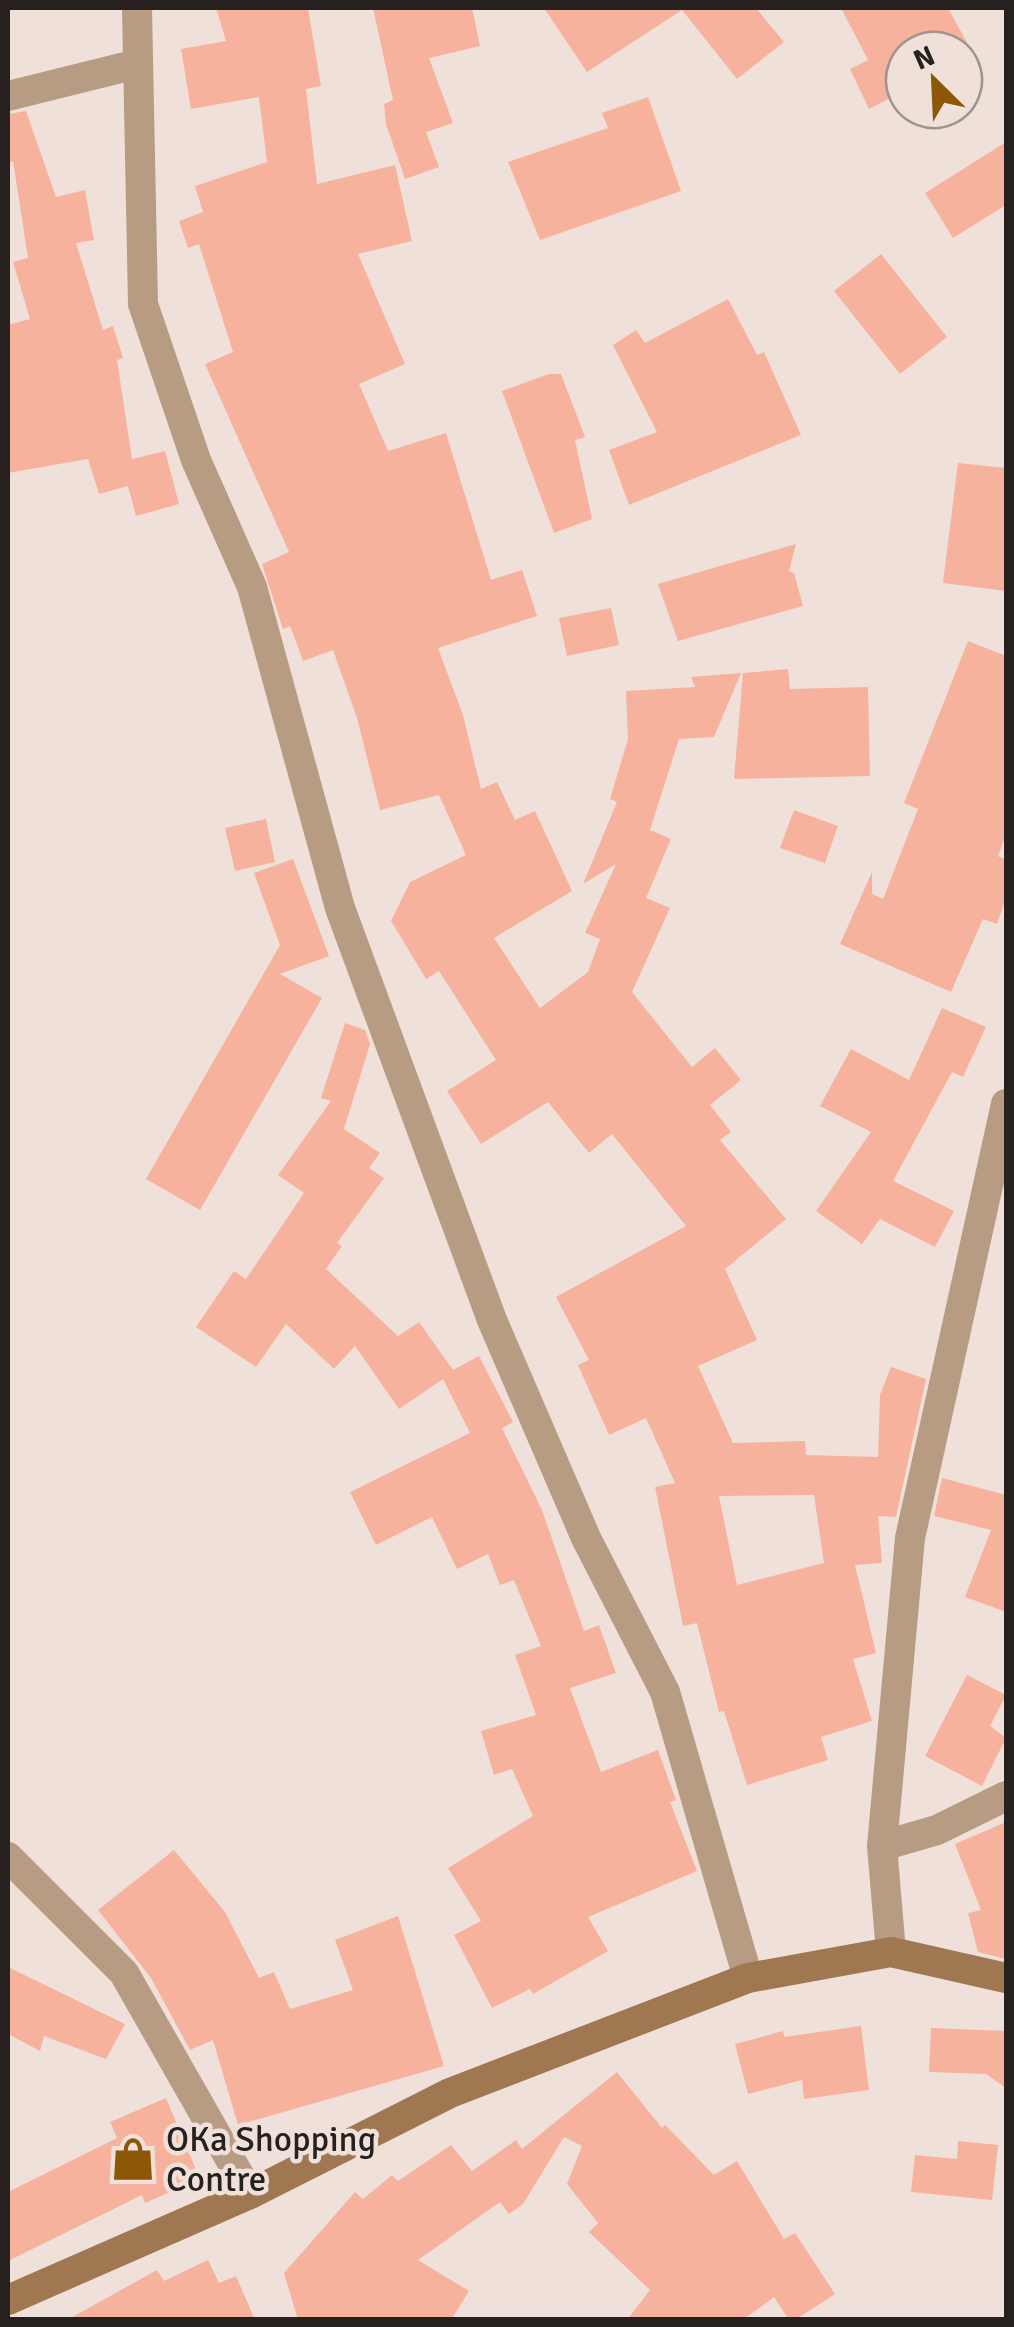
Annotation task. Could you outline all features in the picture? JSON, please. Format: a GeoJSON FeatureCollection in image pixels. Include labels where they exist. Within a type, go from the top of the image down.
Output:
{"type":"FeatureCollection","features":[{"type":"Feature","properties":{"kind":"main road"},"geometry":{"type":"LineString","coordinates":[[8,2300],[250,2194],[450,2093],[748,1978],[891,1952],[1006,1978]]}},
{"type":"Feature","properties":{"kind":"street"},"geometry":{"type":"LineString","coordinates":[[137,8],[143,304],[196,460],[252,587],[346,926],[492,1320],[586,1538],[666,1692],[748,1978]]}},
{"type":"Feature","properties":{"kind":"street"},"geometry":{"type":"LineString","coordinates":[[8,96],[137,64]]}},
{"type":"Feature","properties":{"kind":"street"},"geometry":{"type":"LineString","coordinates":[[891,1952],[882,1846],[910,1538],[1001,1158],[1006,1104]]}},
{"type":"Feature","properties":{"kind":"street"},"geometry":{"type":"LineString","coordinates":[[882,1846],[936,1830],[1006,1796]]}},
{"type":"Feature","properties":{"kind":"street"},"geometry":{"type":"LineString","coordinates":[[8,1857],[124,1973],[250,2194]]}},
{"type":"Feature","properties":{"kind":"building"},"geometry":{"type":"Polygon","coordinates":[[[216,8],[308,8],[321,86],[306,89],[317,184],[395,165],[412,241],[358,254],[405,364],[359,384],[388,451],[446,433],[491,580],[522,570],[537,616],[438,648],[463,715],[481,789],[497,782],[515,820],[535,811],[572,891],[494,938],[540,1008],[588,972],[600,939],[585,933],[616,864],[583,884],[617,802],[610,799],[628,739],[626,691],[695,687],[691,677],[741,673],[714,737],[679,739],[650,830],[671,839],[646,898],[670,908],[632,992],[692,1067],[715,1048],[741,1080],[710,1105],[731,1132],[720,1140],[786,1219],[725,1269],[757,1340],[698,1366],[733,1443],[805,1441],[806,1455],[878,1457],[880,1395],[891,1367],[926,1379],[896,1517],[878,1516],[882,1563],[855,1565],[876,1653],[853,1659],[872,1721],[821,1737],[828,1760],[747,1785],[724,1711],[719,1712],[697,1623],[683,1626],[655,1487],[675,1483],[646,1418],[609,1435],[578,1365],[589,1360],[556,1297],[686,1226],[612,1134],[589,1153],[548,1102],[481,1144],[447,1091],[496,1060],[439,971],[426,979],[391,921],[410,882],[466,855],[439,795],[380,810],[357,718],[333,650],[303,661],[290,626],[283,629],[262,564],[289,552],[205,364],[233,352],[199,244],[188,248],[179,221],[203,212],[195,186],[267,162],[259,97],[191,109],[181,49],[226,41],[216,8]],[[814,1495],[719,1496],[737,1585],[824,1563],[814,1495]]]}},
{"type":"Feature","properties":{"kind":"building"},"geometry":{"type":"Polygon","coordinates":[[[373,8],[472,8],[480,46],[429,58],[453,123],[426,132],[439,167],[405,179],[386,124],[384,104],[393,100],[373,8]]]}},
{"type":"Feature","properties":{"kind":"building"},"geometry":{"type":"Polygon","coordinates":[[[544,8],[756,8],[784,42],[737,79],[682,10],[587,72],[544,8]]]}},
{"type":"Feature","properties":{"kind":"building"},"geometry":{"type":"Polygon","coordinates":[[[841,8],[948,8],[960,30],[884,30],[884,101],[869,109],[850,69],[868,60],[841,8]]]}},
{"type":"Feature","properties":{"kind":"building"},"geometry":{"type":"Polygon","coordinates":[[[648,97],[681,191],[540,240],[508,162],[608,128],[602,113],[648,97]]]}},
{"type":"Feature","properties":{"kind":"building"},"geometry":{"type":"Polygon","coordinates":[[[26,111],[56,197],[85,190],[94,240],[76,243],[103,330],[113,326],[123,358],[117,360],[132,459],[165,451],[179,504],[136,516],[128,486],[99,494],[88,459],[8,473],[8,325],[30,319],[13,262],[28,258],[13,161],[8,163],[8,114],[26,111]]]}},
{"type":"Feature","properties":{"kind":"building"},"geometry":{"type":"Polygon","coordinates":[[[1006,142],[1006,205],[953,238],[925,193],[1006,142]]]}},
{"type":"Feature","properties":{"kind":"building"},"geometry":{"type":"Polygon","coordinates":[[[881,254],[947,337],[900,374],[834,291],[881,254]]]}},
{"type":"Feature","properties":{"kind":"building"},"geometry":{"type":"Polygon","coordinates":[[[728,299],[757,355],[764,352],[801,435],[629,505],[609,450],[657,432],[613,345],[636,330],[645,343],[728,299]]]}},
{"type":"Feature","properties":{"kind":"building"},"geometry":{"type":"Polygon","coordinates":[[[549,374],[561,374],[585,437],[575,440],[592,519],[554,533],[502,391],[549,374]]]}},
{"type":"Feature","properties":{"kind":"building"},"geometry":{"type":"Polygon","coordinates":[[[958,463],[1006,468],[1006,591],[943,583],[958,463]]]}},
{"type":"Feature","properties":{"kind":"building"},"geometry":{"type":"Polygon","coordinates":[[[796,544],[789,571],[794,573],[803,606],[678,641],[658,584],[796,544]]]}},
{"type":"Feature","properties":{"kind":"building"},"geometry":{"type":"Polygon","coordinates":[[[611,608],[619,645],[567,656],[559,618],[611,608]]]}},
{"type":"Feature","properties":{"kind":"building"},"geometry":{"type":"Polygon","coordinates":[[[968,641],[1006,656],[1006,835],[998,856],[1006,860],[1006,898],[997,924],[983,919],[951,992],[840,944],[872,872],[872,894],[883,899],[918,809],[904,803],[968,641]]]}},
{"type":"Feature","properties":{"kind":"building"},"geometry":{"type":"Polygon","coordinates":[[[788,669],[790,689],[868,687],[870,776],[734,779],[743,673],[788,669]]]}},
{"type":"Feature","properties":{"kind":"building"},"geometry":{"type":"Polygon","coordinates":[[[794,810],[838,826],[825,863],[780,848],[794,810]]]}},
{"type":"Feature","properties":{"kind":"building"},"geometry":{"type":"Polygon","coordinates":[[[266,819],[275,862],[235,871],[225,828],[266,819]]]}},
{"type":"Feature","properties":{"kind":"building"},"geometry":{"type":"Polygon","coordinates":[[[293,859],[329,956],[280,974],[322,998],[200,1210],[146,1179],[280,945],[254,873],[293,859]]]}},
{"type":"Feature","properties":{"kind":"building"},"geometry":{"type":"Polygon","coordinates":[[[942,1008],[986,1027],[963,1077],[952,1072],[893,1181],[954,1211],[935,1247],[880,1219],[862,1244],[816,1211],[871,1132],[820,1106],[851,1049],[909,1080],[942,1008]]]}},
{"type":"Feature","properties":{"kind":"building"},"geometry":{"type":"Polygon","coordinates":[[[345,1023],[365,1030],[370,1044],[344,1129],[380,1153],[369,1168],[384,1178],[337,1243],[342,1246],[326,1269],[398,1336],[419,1322],[453,1370],[479,1356],[513,1422],[502,1428],[542,1510],[584,1631],[599,1625],[616,1673],[570,1688],[601,1772],[658,1750],[676,1800],[670,1802],[697,1871],[588,1917],[608,1951],[533,1994],[530,1989],[492,2008],[454,1935],[481,1921],[448,1868],[533,1816],[512,1769],[494,1775],[481,1731],[536,1715],[515,1655],[541,1646],[514,1580],[500,1585],[488,1554],[457,1569],[432,1517],[376,1545],[350,1492],[470,1433],[443,1379],[399,1409],[355,1346],[334,1369],[286,1324],[256,1367],[196,1327],[234,1271],[246,1279],[304,1193],[278,1175],[331,1101],[321,1098],[345,1023]]]}},
{"type":"Feature","properties":{"kind":"building"},"geometry":{"type":"Polygon","coordinates":[[[942,1478],[1006,1495],[1006,1612],[965,1597],[991,1530],[934,1516],[942,1478]]]}},
{"type":"Feature","properties":{"kind":"building"},"geometry":{"type":"Polygon","coordinates":[[[967,1675],[1006,1695],[990,1726],[1006,1738],[982,1786],[925,1756],[967,1675]]]}},
{"type":"Feature","properties":{"kind":"building"},"geometry":{"type":"Polygon","coordinates":[[[1006,1822],[1006,1959],[978,1952],[968,1913],[981,1910],[955,1844],[1006,1822]]]}},
{"type":"Feature","properties":{"kind":"building"},"geometry":{"type":"Polygon","coordinates":[[[174,1850],[225,1912],[259,1978],[274,1972],[290,2009],[353,1990],[335,1940],[398,1916],[444,2066],[238,2125],[213,2040],[190,2050],[151,1978],[98,1910],[174,1850]]]}},
{"type":"Feature","properties":{"kind":"building"},"geometry":{"type":"Polygon","coordinates":[[[8,1967],[125,2024],[106,2059],[44,2036],[40,2051],[8,2034],[8,1967]]]}},
{"type":"Feature","properties":{"kind":"building"},"geometry":{"type":"Polygon","coordinates":[[[861,2026],[869,2090],[804,2099],[802,2080],[748,2094],[735,2044],[783,2031],[784,2037],[861,2026]]]}},
{"type":"Feature","properties":{"kind":"building"},"geometry":{"type":"Polygon","coordinates":[[[931,2028],[1006,2031],[1006,2088],[986,2074],[929,2072],[931,2028]]]}},
{"type":"Feature","properties":{"kind":"building"},"geometry":{"type":"Polygon","coordinates":[[[617,2072],[662,2128],[665,2125],[714,2175],[737,2161],[784,2239],[795,2233],[835,2294],[795,2320],[789,2320],[774,2297],[743,2320],[627,2320],[650,2290],[589,2232],[598,2223],[567,2184],[582,2146],[564,2137],[523,2204],[509,2214],[500,2202],[418,2260],[469,2291],[451,2320],[298,2320],[284,2273],[355,2192],[363,2199],[392,2175],[398,2181],[451,2145],[472,2171],[516,2140],[522,2149],[617,2072]]]}},
{"type":"Feature","properties":{"kind":"building","name":"OKa Shopping Contre"},"geometry":{"type":"Polygon","coordinates":[[[166,2098],[200,2179],[145,2203],[142,2195],[8,2261],[8,2192],[117,2138],[110,2122],[166,2098]]]}},
{"type":"Feature","properties":{"kind":"building"},"geometry":{"type":"Polygon","coordinates":[[[958,2141],[998,2145],[992,2200],[911,2192],[915,2155],[957,2159],[958,2141]]]}},
{"type":"Feature","properties":{"kind":"building"},"geometry":{"type":"Polygon","coordinates":[[[208,2260],[219,2283],[236,2276],[255,2320],[67,2320],[157,2270],[164,2281],[208,2260]]]}},
{"type":"Feature","properties":{"kind":"place","name":"OKa Shopping Contre"},"geometry":{"type":"Point","coordinates":[133,2159]}}]}
